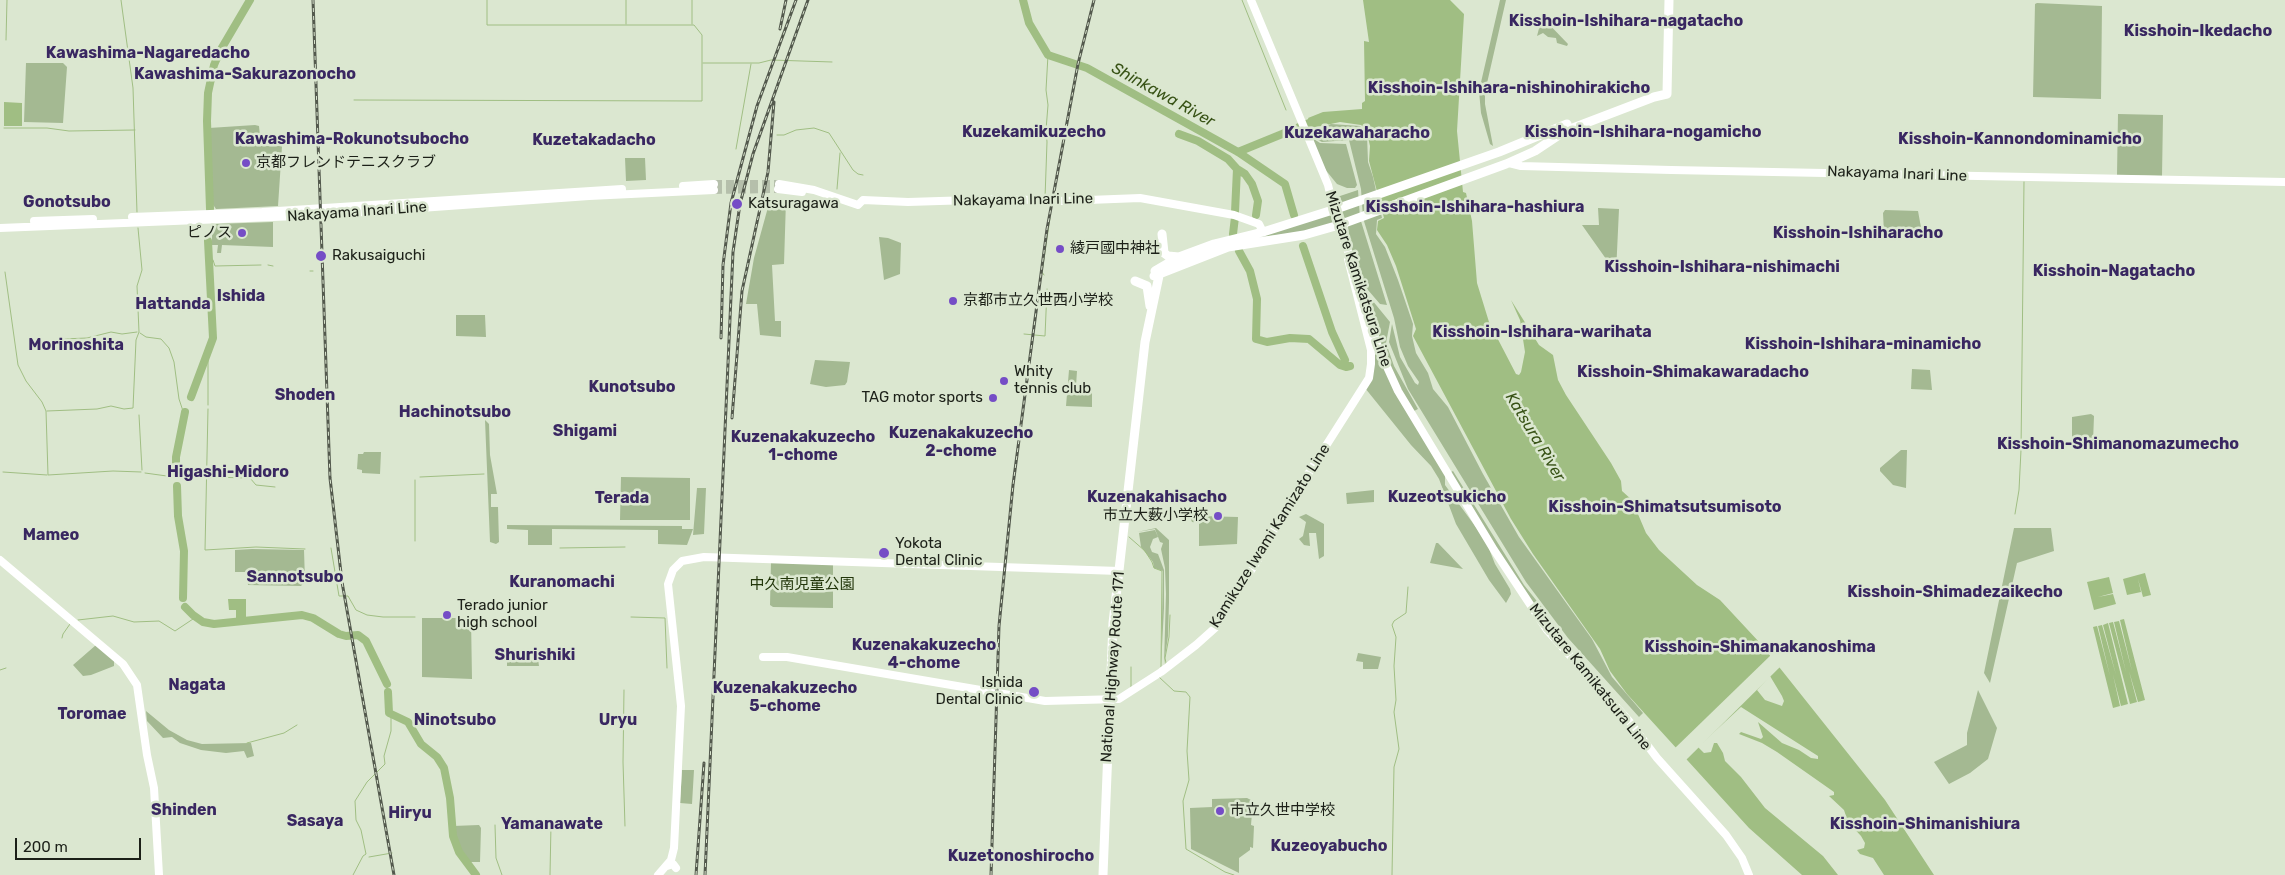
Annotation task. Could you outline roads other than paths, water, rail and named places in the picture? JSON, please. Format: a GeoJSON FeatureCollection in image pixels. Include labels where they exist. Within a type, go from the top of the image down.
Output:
{"type":"FeatureCollection","features":[{"type":"Feature","properties":{"kind":"highway"},"geometry":{"type":"LineString","coordinates":[[1665,0],[1665,92]]}},
{"type":"Feature","properties":{"kind":"highway"},"geometry":{"type":"LineString","coordinates":[[1665,92],[1669,0]]}},
{"type":"Feature","properties":{"kind":"highway"},"geometry":{"type":"LineString","coordinates":[[1158,273],[1180,257],[1214,244],[1262,232],[1336,208],[1499,152],[1550,130],[1652,92],[1665,92]]}},
{"type":"Feature","properties":{"kind":"highway"},"geometry":{"type":"LineString","coordinates":[[1158,273],[1228,247],[1304,235],[1340,224],[1507,163],[1535,151],[1564,131],[1665,92]]}},
{"type":"Feature","properties":{"kind":"highway"},"geometry":{"type":"LineString","coordinates":[[1162,234],[1164,253],[1168,256],[1180,257]]}},
{"type":"Feature","properties":{"kind":"highway","name":"National Highway Route 171"},"geometry":{"type":"LineString","coordinates":[[1103,875],[1113,622],[1145,342],[1158,273]]}},
{"type":"Feature","properties":{"kind":"highway"},"geometry":{"type":"LineString","coordinates":[[1135,281],[1147,286],[1151,311]]}},
{"type":"Feature","properties":{"kind":"main road","name":"Mizutare Kamikatsura Line"},"geometry":{"type":"LineString","coordinates":[[1251,0],[1328,185],[1387,369],[1398,391],[1494,550],[1547,630],[1629,721],[1663,766],[1720,828],[1736,848],[1749,875]]}},
{"type":"Feature","properties":{"kind":"main road","name":"Nakayama Inari Line"},"geometry":{"type":"LineString","coordinates":[[1507,163],[1520,166],[1671,170],[2285,182]]}},
{"type":"Feature","properties":{"kind":"main road","name":"Nakayama Inari Line"},"geometry":{"type":"LineString","coordinates":[[0,223],[262,212],[714,187],[322,215],[0,228]]}},
{"type":"Feature","properties":{"kind":"main road","name":"Nakayama Inari Line"},"geometry":{"type":"LineString","coordinates":[[856,209],[810,194],[778,187],[814,190],[858,205],[863,200],[908,202],[1004,198],[1063,201],[1140,198],[1234,214],[1259,224],[1262,232]]}},
{"type":"Feature","properties":{"kind":"main road","name":"Kamikuze Iwami Kamizato Line"},"geometry":{"type":"LineString","coordinates":[[763,657],[796,659],[1045,701],[1119,699],[1151,678],[1196,646],[1214,628],[1256,563],[1282,515],[1369,378],[1372,364],[1371,350],[1348,265],[1348,252]]}},
{"type":"Feature","properties":{"kind":"main road"},"geometry":{"type":"LineString","coordinates":[[658,875],[672,867],[675,844],[681,706],[668,584],[673,570],[682,561],[704,557],[1119,572]]}},
{"type":"Feature","properties":{"kind":"main road"},"geometry":{"type":"LineString","coordinates":[[0,560],[122,663],[137,685],[147,755],[154,788],[159,875]]}},
{"type":"Feature","properties":{"kind":"water","name":"Katsura River"},"geometry":{"type":"Polygon","coordinates":[[[1363,0],[1450,0],[1464,14],[1457,131],[1463,192],[1466,193],[1472,221],[1477,283],[1489,322],[1516,374],[1519,375],[1521,372],[1525,352],[1520,320],[1511,300],[1539,345],[1553,355],[1558,380],[1611,463],[1621,481],[1622,491],[1632,500],[1646,533],[1659,550],[1697,585],[1720,600],[1760,643],[1885,800],[1934,875],[1884,875],[1873,858],[1860,854],[1857,850],[1864,848],[1865,843],[1848,822],[1844,810],[1829,796],[1834,795],[1834,792],[1777,752],[1762,743],[1739,734],[1741,732],[1761,739],[1763,737],[1758,722],[1782,743],[1799,750],[1811,758],[1818,759],[1818,756],[1741,707],[1698,747],[1704,753],[1711,752],[1714,743],[1717,743],[1725,761],[1741,777],[1765,808],[1823,856],[1838,875],[1802,875],[1749,828],[1627,694],[1610,671],[1600,649],[1533,554],[1511,519],[1413,336],[1416,329],[1396,266],[1387,245],[1377,230],[1378,221],[1384,218],[1369,161],[1370,146],[1366,129],[1361,125],[1340,122],[1312,128],[1308,118],[1323,112],[1362,109],[1362,103],[1365,101],[1364,41],[1369,42],[1363,0]],[[1770,676],[1757,690],[1765,700],[1782,706],[1784,701],[1770,676]]]}},
{"type":"Feature","properties":{"kind":"water"},"geometry":{"type":"Polygon","coordinates":[[[4,102],[22,103],[22,126],[4,126],[4,102]]]}},
{"type":"Feature","properties":{"kind":"water"},"geometry":{"type":"Polygon","coordinates":[[[2145,573],[2151,595],[2143,597],[2138,579],[2141,592],[2127,595],[2123,579],[2145,573]]]}},
{"type":"Feature","properties":{"kind":"water"},"geometry":{"type":"Polygon","coordinates":[[[2109,577],[2113,593],[2098,597],[2113,594],[2116,604],[2094,610],[2087,582],[2109,577]]]}},
{"type":"Feature","properties":{"kind":"water"},"geometry":{"type":"Polygon","coordinates":[[[228,599],[246,599],[246,618],[236,619],[236,610],[229,610],[228,599]]]}},
{"type":"Feature","properties":{"kind":"water"},"geometry":{"type":"Polygon","coordinates":[[[2124,619],[2145,700],[2138,702],[2129,671],[2137,702],[2130,704],[2109,623],[2113,622],[2126,672],[2114,622],[2119,621],[2132,671],[2120,620],[2124,619]]]}},
{"type":"Feature","properties":{"kind":"water"},"geometry":{"type":"Polygon","coordinates":[[[2108,623],[2128,704],[2121,706],[2113,675],[2120,706],[2113,708],[2093,627],[2097,626],[2110,676],[2098,626],[2102,625],[2116,675],[2103,625],[2108,623]]]}},
{"type":"Feature","properties":{"kind":"waterway"},"geometry":{"type":"LineString","coordinates":[[6,40],[7,0]]}},
{"type":"Feature","properties":{"kind":"waterway"},"geometry":{"type":"LineString","coordinates":[[121,0],[133,88],[137,212]]}},
{"type":"Feature","properties":{"kind":"waterway"},"geometry":{"type":"LineString","coordinates":[[210,209],[208,93],[214,65],[220,51],[250,0]]}},
{"type":"Feature","properties":{"kind":"waterway"},"geometry":{"type":"LineString","coordinates":[[354,100],[702,101],[702,35],[694,25],[487,25],[487,0]]}},
{"type":"Feature","properties":{"kind":"waterway"},"geometry":{"type":"LineString","coordinates":[[626,0],[626,24]]}},
{"type":"Feature","properties":{"kind":"waterway"},"geometry":{"type":"LineString","coordinates":[[692,0],[692,24]]}},
{"type":"Feature","properties":{"kind":"waterway","name":"Shinkawa River"},"geometry":{"type":"LineString","coordinates":[[1023,0],[1029,23],[1048,55],[1087,68],[1238,152],[1285,184],[1294,215]]}},
{"type":"Feature","properties":{"kind":"waterway"},"geometry":{"type":"LineString","coordinates":[[1242,0],[1286,110]]}},
{"type":"Feature","properties":{"kind":"waterway"},"geometry":{"type":"LineString","coordinates":[[1045,198],[1048,55]]}},
{"type":"Feature","properties":{"kind":"waterway"},"geometry":{"type":"LineString","coordinates":[[703,63],[759,63],[771,60],[832,62]]}},
{"type":"Feature","properties":{"kind":"waterway"},"geometry":{"type":"LineString","coordinates":[[736,149],[751,64]]}},
{"type":"Feature","properties":{"kind":"waterway"},"geometry":{"type":"LineString","coordinates":[[1238,152],[1319,119]]}},
{"type":"Feature","properties":{"kind":"waterway"},"geometry":{"type":"LineString","coordinates":[[4,128],[47,128],[69,131],[135,130]]}},
{"type":"Feature","properties":{"kind":"waterway"},"geometry":{"type":"LineString","coordinates":[[777,135],[814,128],[829,133],[853,170],[863,175]]}},
{"type":"Feature","properties":{"kind":"waterway"},"geometry":{"type":"LineString","coordinates":[[1179,134],[1198,141],[1228,159],[1237,169],[1235,212]]}},
{"type":"Feature","properties":{"kind":"waterway"},"geometry":{"type":"LineString","coordinates":[[837,189],[840,153]]}},
{"type":"Feature","properties":{"kind":"waterway"},"geometry":{"type":"LineString","coordinates":[[1237,169],[1245,174],[1252,184],[1258,201],[1256,215]]}},
{"type":"Feature","properties":{"kind":"waterway"},"geometry":{"type":"LineString","coordinates":[[2015,514],[2019,490],[2021,450],[2024,182]]}},
{"type":"Feature","properties":{"kind":"waterway"},"geometry":{"type":"LineString","coordinates":[[1233,234],[1235,217]]}},
{"type":"Feature","properties":{"kind":"waterway"},"geometry":{"type":"LineString","coordinates":[[1044,275],[1042,272],[1050,218]]}},
{"type":"Feature","properties":{"kind":"waterway"},"geometry":{"type":"LineString","coordinates":[[47,411],[97,409],[111,406],[124,409],[133,408],[136,340],[139,332],[137,286],[142,270],[138,228]]}},
{"type":"Feature","properties":{"kind":"waterway"},"geometry":{"type":"LineString","coordinates":[[191,397],[213,338],[208,241]]}},
{"type":"Feature","properties":{"kind":"waterway","name":"Shinkawa River"},"geometry":{"type":"LineString","coordinates":[[1303,246],[1332,332],[1345,360]]}},
{"type":"Feature","properties":{"kind":"waterway"},"geometry":{"type":"LineString","coordinates":[[1239,251],[1250,271],[1257,299],[1256,339],[1267,342],[1290,338],[1309,339],[1340,365],[1350,366]]}},
{"type":"Feature","properties":{"kind":"waterway"},"geometry":{"type":"LineString","coordinates":[[213,260],[215,266],[261,265]]}},
{"type":"Feature","properties":{"kind":"waterway"},"geometry":{"type":"LineString","coordinates":[[268,265],[273,266]]}},
{"type":"Feature","properties":{"kind":"waterway"},"geometry":{"type":"LineString","coordinates":[[5,272],[18,365],[46,411],[48,475],[113,471],[141,472]]}},
{"type":"Feature","properties":{"kind":"waterway"},"geometry":{"type":"LineString","coordinates":[[1024,334],[1045,336],[1047,289]]}},
{"type":"Feature","properties":{"kind":"waterway"},"geometry":{"type":"LineString","coordinates":[[62,339],[87,338],[111,332],[122,334],[137,332]]}},
{"type":"Feature","properties":{"kind":"waterway"},"geometry":{"type":"LineString","coordinates":[[140,333],[146,337],[161,339],[169,348],[174,362],[179,399],[184,414]]}},
{"type":"Feature","properties":{"kind":"waterway"},"geometry":{"type":"LineString","coordinates":[[208,355],[208,405]]}},
{"type":"Feature","properties":{"kind":"waterway"},"geometry":{"type":"LineString","coordinates":[[208,409],[205,550],[256,547],[305,549]]}},
{"type":"Feature","properties":{"kind":"waterway"},"geometry":{"type":"LineString","coordinates":[[176,474],[176,457],[185,412]]}},
{"type":"Feature","properties":{"kind":"waterway"},"geometry":{"type":"LineString","coordinates":[[139,415],[142,470]]}},
{"type":"Feature","properties":{"kind":"waterway"},"geometry":{"type":"LineString","coordinates":[[3,472],[47,475]]}},
{"type":"Feature","properties":{"kind":"waterway"},"geometry":{"type":"LineString","coordinates":[[145,473],[174,477]]}},
{"type":"Feature","properties":{"kind":"waterway"},"geometry":{"type":"LineString","coordinates":[[420,477],[484,474]]}},
{"type":"Feature","properties":{"kind":"waterway"},"geometry":{"type":"LineString","coordinates":[[206,477],[250,478],[256,485],[275,487]]}},
{"type":"Feature","properties":{"kind":"waterway"},"geometry":{"type":"LineString","coordinates":[[415,480],[415,541]]}},
{"type":"Feature","properties":{"kind":"waterway"},"geometry":{"type":"LineString","coordinates":[[177,486],[178,516],[184,551],[183,598]]}},
{"type":"Feature","properties":{"kind":"waterway"},"geometry":{"type":"LineString","coordinates":[[1129,537],[1145,551],[1154,568],[1162,571],[1161,667]]}},
{"type":"Feature","properties":{"kind":"waterway"},"geometry":{"type":"LineString","coordinates":[[560,548],[625,547]]}},
{"type":"Feature","properties":{"kind":"waterway"},"geometry":{"type":"LineString","coordinates":[[331,548],[339,596],[348,596],[356,610],[367,615],[383,617],[415,617]]}},
{"type":"Feature","properties":{"kind":"waterway"},"geometry":{"type":"LineString","coordinates":[[1392,875],[1394,767],[1399,749],[1394,712],[1396,700],[1394,666],[1396,637],[1392,625],[1394,621],[1406,613],[1408,587]]}},
{"type":"Feature","properties":{"kind":"waterway"},"geometry":{"type":"LineString","coordinates":[[185,607],[203,622],[214,624],[302,615],[313,618],[339,634],[346,636],[358,635],[366,641],[387,684]]}},
{"type":"Feature","properties":{"kind":"waterway"},"geometry":{"type":"LineString","coordinates":[[1164,665],[1166,663],[1170,615]]}},
{"type":"Feature","properties":{"kind":"waterway"},"geometry":{"type":"LineString","coordinates":[[78,620],[113,616],[134,622],[159,621],[175,631],[196,617]]}},
{"type":"Feature","properties":{"kind":"waterway"},"geometry":{"type":"LineString","coordinates":[[631,617],[665,618],[667,668]]}},
{"type":"Feature","properties":{"kind":"waterway"},"geometry":{"type":"LineString","coordinates":[[62,638],[70,624]]}},
{"type":"Feature","properties":{"kind":"waterway"},"geometry":{"type":"LineString","coordinates":[[1131,667],[1131,688]]}},
{"type":"Feature","properties":{"kind":"waterway"},"geometry":{"type":"LineString","coordinates":[[0,670],[6,668]]}},
{"type":"Feature","properties":{"kind":"waterway"},"geometry":{"type":"LineString","coordinates":[[1159,677],[1174,691],[1186,692],[1190,697],[1187,751],[1189,780],[1183,801],[1186,849],[1225,872],[1234,875]]}},
{"type":"Feature","properties":{"kind":"waterway"},"geometry":{"type":"LineString","coordinates":[[624,690],[623,762],[625,826]]}},
{"type":"Feature","properties":{"kind":"waterway"},"geometry":{"type":"LineString","coordinates":[[388,692],[389,713],[408,722],[421,744],[437,757],[444,768],[450,798],[453,836],[459,852],[476,875]]}},
{"type":"Feature","properties":{"kind":"waterway"},"geometry":{"type":"LineString","coordinates":[[353,875],[366,854],[361,830],[356,820],[355,801],[367,782],[385,764],[384,756],[391,731],[391,715]]}},
{"type":"Feature","properties":{"kind":"waterway"},"geometry":{"type":"LineString","coordinates":[[247,743],[284,733],[297,725]]}},
{"type":"Feature","properties":{"kind":"waterway"},"geometry":{"type":"LineString","coordinates":[[495,825],[496,858],[502,875]]}},
{"type":"Feature","properties":{"kind":"waterway"},"geometry":{"type":"LineString","coordinates":[[550,875],[551,825]]}},
{"type":"Feature","properties":{"kind":"waterway"},"geometry":{"type":"LineString","coordinates":[[369,857],[392,853]]}},
{"type":"Feature","properties":{"kind":"tunnel"},"geometry":{"type":"LineString","coordinates":[[714,184],[779,184]]}},
{"type":"Feature","properties":{"kind":"tunnel"},"geometry":{"type":"LineString","coordinates":[[714,190],[778,189]]}},
{"type":"Feature","properties":{"kind":"railway"},"geometry":{"type":"LineString","coordinates":[[313,0],[330,478],[342,582],[394,875]]}},
{"type":"Feature","properties":{"kind":"railway"},"geometry":{"type":"LineString","coordinates":[[780,29],[786,0]]}},
{"type":"Feature","properties":{"kind":"railway"},"geometry":{"type":"LineString","coordinates":[[721,338],[723,265],[731,203],[757,106],[796,0]]}},
{"type":"Feature","properties":{"kind":"railway"},"geometry":{"type":"LineString","coordinates":[[705,875],[733,252],[740,204],[753,154],[808,0]]}},
{"type":"Feature","properties":{"kind":"railway"},"geometry":{"type":"LineString","coordinates":[[991,875],[999,626],[1013,485],[1047,229],[1078,64],[1094,0]]}},
{"type":"Feature","properties":{"kind":"railway"},"geometry":{"type":"LineString","coordinates":[[732,418],[742,291],[768,172],[774,102]]}},
{"type":"Feature","properties":{"kind":"railway"},"geometry":{"type":"LineString","coordinates":[[696,875],[704,763]]}},
{"type":"Feature","properties":{"kind":"place","name":"京都フレンドテニスクラブ"},"geometry":{"type":"Point","coordinates":[246,163]}},
{"type":"Feature","properties":{"kind":"place","name":"Katsuragawa"},"geometry":{"type":"Point","coordinates":[737,204]}},
{"type":"Feature","properties":{"kind":"place","name":"ピノス"},"geometry":{"type":"Point","coordinates":[242,233]}},
{"type":"Feature","properties":{"kind":"place","name":"綾戸國中神社"},"geometry":{"type":"Point","coordinates":[1060,249]}},
{"type":"Feature","properties":{"kind":"place","name":"Rakusaiguchi"},"geometry":{"type":"Point","coordinates":[321,256]}},
{"type":"Feature","properties":{"kind":"place","name":"京都市立久世西小学校"},"geometry":{"type":"Point","coordinates":[953,301]}},
{"type":"Feature","properties":{"kind":"place","name":"Whity tennis club"},"geometry":{"type":"Point","coordinates":[1004,381]}},
{"type":"Feature","properties":{"kind":"place","name":"TAG motor sports"},"geometry":{"type":"Point","coordinates":[993,398]}},
{"type":"Feature","properties":{"kind":"place","name":"市立大薮小学校"},"geometry":{"type":"Point","coordinates":[1218,516]}},
{"type":"Feature","properties":{"kind":"place","name":"Yokota Dental Clinic"},"geometry":{"type":"Point","coordinates":[884,553]}},
{"type":"Feature","properties":{"kind":"place","name":"Terado junior high school"},"geometry":{"type":"Point","coordinates":[447,615]}},
{"type":"Feature","properties":{"kind":"place","name":"Ishida Dental Clinic"},"geometry":{"type":"Point","coordinates":[1034,692]}},
{"type":"Feature","properties":{"kind":"place","name":"市立久世中学校"},"geometry":{"type":"Point","coordinates":[1220,811]}},
{"type":"Feature","properties":{"kind":"district","name":"Kisshoin-Ishihara-nagatacho"},"geometry":{"type":"Point","coordinates":[1626,21]}},
{"type":"Feature","properties":{"kind":"district","name":"Kisshoin-Ikedacho"},"geometry":{"type":"Point","coordinates":[2198,31]}},
{"type":"Feature","properties":{"kind":"district","name":"Kawashima-Nagaredacho"},"geometry":{"type":"Point","coordinates":[148,53]}},
{"type":"Feature","properties":{"kind":"district","name":"Kawashima-Sakurazonocho"},"geometry":{"type":"Point","coordinates":[245,74]}},
{"type":"Feature","properties":{"kind":"district","name":"Kisshoin-Ishihara-nishinohirakicho"},"geometry":{"type":"Point","coordinates":[1509,88]}},
{"type":"Feature","properties":{"kind":"district","name":"Kuzekamikuzecho"},"geometry":{"type":"Point","coordinates":[1034,132]}},
{"type":"Feature","properties":{"kind":"district","name":"Kisshoin-Ishihara-nogamicho"},"geometry":{"type":"Point","coordinates":[1643,132]}},
{"type":"Feature","properties":{"kind":"district","name":"Kuzekawaharacho"},"geometry":{"type":"Point","coordinates":[1357,133]}},
{"type":"Feature","properties":{"kind":"district","name":"Kawashima-Rokunotsubocho"},"geometry":{"type":"Point","coordinates":[352,139]}},
{"type":"Feature","properties":{"kind":"district","name":"Kisshoin-Kannondominamicho"},"geometry":{"type":"Point","coordinates":[2020,139]}},
{"type":"Feature","properties":{"kind":"district","name":"Kuzetakadacho"},"geometry":{"type":"Point","coordinates":[594,140]}},
{"type":"Feature","properties":{"kind":"district","name":"Gonotsubo"},"geometry":{"type":"Point","coordinates":[67,202]}},
{"type":"Feature","properties":{"kind":"district","name":"Kisshoin-Ishihara-hashiura"},"geometry":{"type":"Point","coordinates":[1475,207]}},
{"type":"Feature","properties":{"kind":"district","name":"Kisshoin-Ishiharacho"},"geometry":{"type":"Point","coordinates":[1858,233]}},
{"type":"Feature","properties":{"kind":"district","name":"Kisshoin-Ishihara-nishimachi"},"geometry":{"type":"Point","coordinates":[1722,267]}},
{"type":"Feature","properties":{"kind":"district","name":"Kisshoin-Nagatacho"},"geometry":{"type":"Point","coordinates":[2114,271]}},
{"type":"Feature","properties":{"kind":"district","name":"Ishida"},"geometry":{"type":"Point","coordinates":[241,296]}},
{"type":"Feature","properties":{"kind":"district","name":"Hattanda"},"geometry":{"type":"Point","coordinates":[173,304]}},
{"type":"Feature","properties":{"kind":"district","name":"Kisshoin-Ishihara-warihata"},"geometry":{"type":"Point","coordinates":[1542,332]}},
{"type":"Feature","properties":{"kind":"district","name":"Kisshoin-Ishihara-minamicho"},"geometry":{"type":"Point","coordinates":[1863,344]}},
{"type":"Feature","properties":{"kind":"district","name":"Morinoshita"},"geometry":{"type":"Point","coordinates":[76,345]}},
{"type":"Feature","properties":{"kind":"district","name":"Kisshoin-Shimakawaradacho"},"geometry":{"type":"Point","coordinates":[1693,372]}},
{"type":"Feature","properties":{"kind":"district","name":"Kunotsubo"},"geometry":{"type":"Point","coordinates":[632,387]}},
{"type":"Feature","properties":{"kind":"district","name":"Shoden"},"geometry":{"type":"Point","coordinates":[305,395]}},
{"type":"Feature","properties":{"kind":"district","name":"Hachinotsubo"},"geometry":{"type":"Point","coordinates":[455,412]}},
{"type":"Feature","properties":{"kind":"district","name":"Shigami"},"geometry":{"type":"Point","coordinates":[585,431]}},
{"type":"Feature","properties":{"kind":"district","name":"Kuzenakakuzecho 2-chome"},"geometry":{"type":"Point","coordinates":[961,442]}},
{"type":"Feature","properties":{"kind":"district","name":"Kisshoin-Shimanomazumecho"},"geometry":{"type":"Point","coordinates":[2118,444]}},
{"type":"Feature","properties":{"kind":"district","name":"Kuzenakakuzecho 1-chome"},"geometry":{"type":"Point","coordinates":[803,446]}},
{"type":"Feature","properties":{"kind":"district","name":"Higashi-Midoro"},"geometry":{"type":"Point","coordinates":[228,472]}},
{"type":"Feature","properties":{"kind":"district","name":"Kuzenakahisacho"},"geometry":{"type":"Point","coordinates":[1157,497]}},
{"type":"Feature","properties":{"kind":"district","name":"Kuzeotsukicho"},"geometry":{"type":"Point","coordinates":[1447,497]}},
{"type":"Feature","properties":{"kind":"district","name":"Terada"},"geometry":{"type":"Point","coordinates":[622,498]}},
{"type":"Feature","properties":{"kind":"district","name":"Kisshoin-Shimatsutsumisoto"},"geometry":{"type":"Point","coordinates":[1665,507]}},
{"type":"Feature","properties":{"kind":"district","name":"Mameo"},"geometry":{"type":"Point","coordinates":[51,535]}},
{"type":"Feature","properties":{"kind":"district","name":"Sannotsubo"},"geometry":{"type":"Point","coordinates":[295,577]}},
{"type":"Feature","properties":{"kind":"district","name":"Kuranomachi"},"geometry":{"type":"Point","coordinates":[562,582]}},
{"type":"Feature","properties":{"kind":"district","name":"Kisshoin-Shimadezaikecho"},"geometry":{"type":"Point","coordinates":[1955,592]}},
{"type":"Feature","properties":{"kind":"district","name":"Kisshoin-Shimanakanoshima"},"geometry":{"type":"Point","coordinates":[1760,647]}},
{"type":"Feature","properties":{"kind":"district","name":"Kuzenakakuzecho 4-chome"},"geometry":{"type":"Point","coordinates":[924,654]}},
{"type":"Feature","properties":{"kind":"district","name":"Shurishiki"},"geometry":{"type":"Point","coordinates":[535,655]}},
{"type":"Feature","properties":{"kind":"district","name":"Nagata"},"geometry":{"type":"Point","coordinates":[197,685]}},
{"type":"Feature","properties":{"kind":"district","name":"Kuzenakakuzecho 5-chome"},"geometry":{"type":"Point","coordinates":[785,697]}},
{"type":"Feature","properties":{"kind":"district","name":"Toromae"},"geometry":{"type":"Point","coordinates":[92,714]}},
{"type":"Feature","properties":{"kind":"district","name":"Ninotsubo"},"geometry":{"type":"Point","coordinates":[455,720]}},
{"type":"Feature","properties":{"kind":"district","name":"Uryu"},"geometry":{"type":"Point","coordinates":[618,720]}},
{"type":"Feature","properties":{"kind":"district","name":"Shinden"},"geometry":{"type":"Point","coordinates":[184,810]}},
{"type":"Feature","properties":{"kind":"district","name":"Hiryu"},"geometry":{"type":"Point","coordinates":[410,813]}},
{"type":"Feature","properties":{"kind":"district","name":"Sasaya"},"geometry":{"type":"Point","coordinates":[315,821]}},
{"type":"Feature","properties":{"kind":"district","name":"Yamanawate"},"geometry":{"type":"Point","coordinates":[552,824]}},
{"type":"Feature","properties":{"kind":"district","name":"Kisshoin-Shimanishiura"},"geometry":{"type":"Point","coordinates":[1925,824]}},
{"type":"Feature","properties":{"kind":"district","name":"Kuzeoyabucho"},"geometry":{"type":"Point","coordinates":[1329,846]}},
{"type":"Feature","properties":{"kind":"district","name":"Kuzetonoshirocho"},"geometry":{"type":"Point","coordinates":[1021,856]}},
{"type":"Feature","properties":{"kind":"park label","name":"中久南児童公園"},"geometry":{"type":"Point","coordinates":[802,585]}}]}
